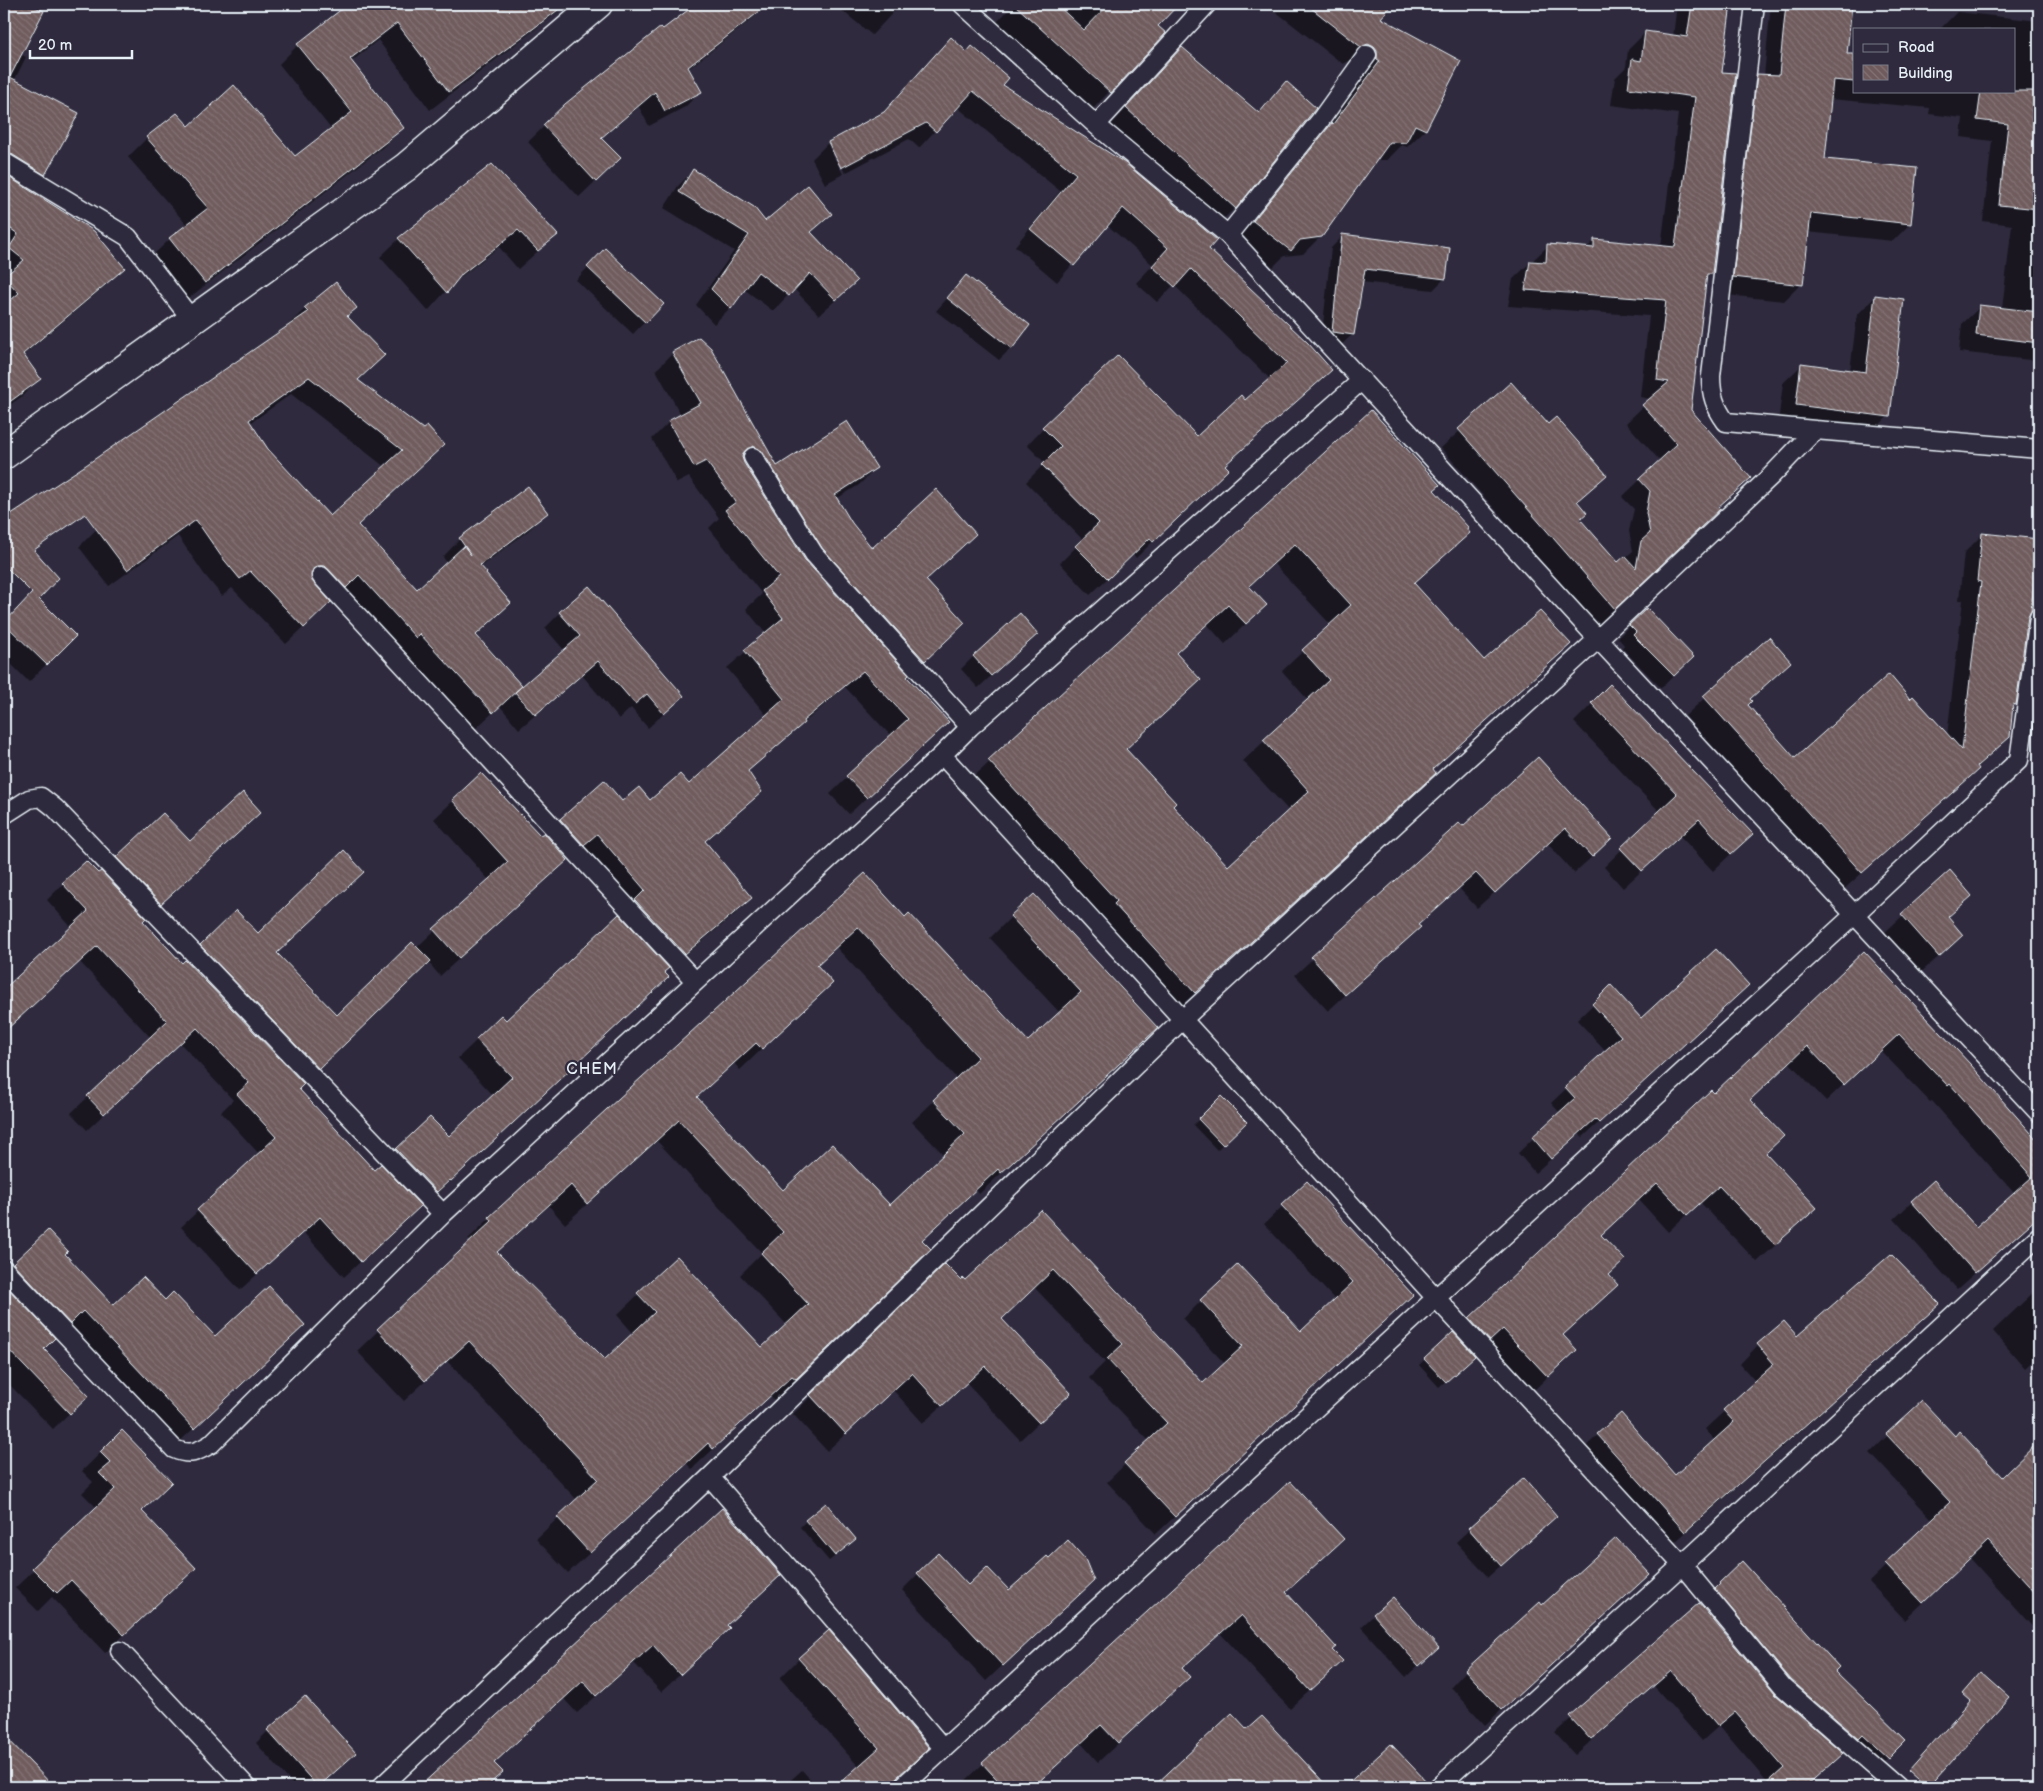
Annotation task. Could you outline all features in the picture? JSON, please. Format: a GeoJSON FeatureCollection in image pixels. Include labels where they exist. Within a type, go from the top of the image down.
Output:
{"type":"FeatureCollection","features":[{"type":"Feature","properties":{"kind":"street"},"geometry":{"type":"LineString","coordinates":[[4,455],[406,167],[598,4]]}},
{"type":"Feature","properties":{"kind":"lane"},"geometry":{"type":"LineString","coordinates":[[962,4],[1096,125],[1228,236],[1854,916],[2039,1113]]}},
{"type":"Feature","properties":{"kind":"lane"},"geometry":{"type":"LineString","coordinates":[[1096,125],[1207,4]]}},
{"type":"Feature","properties":{"kind":"lane"},"geometry":{"type":"LineString","coordinates":[[1755,4],[1711,376],[1711,391],[1717,410],[1726,422],[2039,449]]}},
{"type":"Feature","properties":{"kind":"lane"},"geometry":{"type":"LineString","coordinates":[[1228,236],[1319,122],[1367,55]]}},
{"type":"Feature","properties":{"kind":"lane"},"geometry":{"type":"LineString","coordinates":[[4,162],[128,237],[192,320]]}},
{"type":"Feature","properties":{"kind":"lane"},"geometry":{"type":"LineString","coordinates":[[4,1270],[174,1449],[185,1454],[199,1451],[211,1444],[442,1214],[970,728],[1362,380]]}},
{"type":"Feature","properties":{"kind":"lane"},"geometry":{"type":"LineString","coordinates":[[381,1787],[710,1478],[1183,1019],[1598,639],[1771,476],[1815,430]]}},
{"type":"Feature","properties":{"kind":"lane"},"geometry":{"type":"LineString","coordinates":[[753,457],[814,554],[970,728]]}},
{"type":"Feature","properties":{"kind":"lane"},"geometry":{"type":"LineString","coordinates":[[321,576],[695,981]]}},
{"type":"Feature","properties":{"kind":"lane"},"geometry":{"type":"LineString","coordinates":[[902,1787],[1854,916],[2019,760],[2039,616]]}},
{"type":"Feature","properties":{"kind":"lane"},"geometry":{"type":"LineString","coordinates":[[942,755],[1436,1298],[1682,1565],[1783,1687],[1898,1787]]}},
{"type":"Feature","properties":{"kind":"lane"},"geometry":{"type":"LineString","coordinates":[[4,815],[29,799],[41,797],[55,808],[442,1214]]}},
{"type":"Feature","properties":{"kind":"lane"},"geometry":{"type":"LineString","coordinates":[[1438,1787],[2039,1236]]}},
{"type":"Feature","properties":{"kind":"lane"},"geometry":{"type":"LineString","coordinates":[[710,1478],[944,1749]]}},
{"type":"Feature","properties":{"kind":"lane"},"geometry":{"type":"LineString","coordinates":[[120,1651],[247,1787]]}},
{"type":"Feature","properties":{"kind":"building"},"geometry":{"type":"Polygon","coordinates":[[[4,4],[29,4],[44,11],[10,77],[79,113],[45,175],[4,151],[4,4]]]}},
{"type":"Feature","properties":{"kind":"building"},"geometry":{"type":"Polygon","coordinates":[[[348,4],[566,4],[449,92],[397,23],[350,59],[404,128],[205,283],[169,238],[208,208],[146,137],[177,113],[189,126],[234,85],[295,156],[352,112],[297,44],[348,4]]]}},
{"type":"Feature","properties":{"kind":"building"},"geometry":{"type":"Polygon","coordinates":[[[696,4],[769,4],[688,67],[702,92],[665,111],[655,92],[601,138],[621,158],[596,182],[543,125],[565,104],[661,27],[663,29],[696,4]]]}},
{"type":"Feature","properties":{"kind":"building"},"geometry":{"type":"Polygon","coordinates":[[[1014,4],[1056,4],[1084,30],[1109,4],[1179,4],[1158,26],[1166,33],[1111,93],[1014,4]]]}},
{"type":"Feature","properties":{"kind":"building"},"geometry":{"type":"Polygon","coordinates":[[[1306,4],[1393,4],[1381,18],[1461,61],[1426,130],[1415,125],[1406,143],[1390,142],[1322,237],[1300,240],[1291,251],[1253,221],[1333,124],[1380,61],[1377,59],[1377,51],[1374,47],[1368,44],[1361,47],[1306,4]]]}},
{"type":"Feature","properties":{"kind":"building"},"geometry":{"type":"Polygon","coordinates":[[[1692,4],[1731,4],[1722,72],[1736,73],[1712,274],[1707,274],[1691,410],[1751,478],[1718,507],[1720,509],[1615,609],[1458,429],[1511,382],[1548,424],[1556,417],[1607,475],[1577,501],[1587,513],[1580,519],[1618,562],[1625,556],[1636,568],[1641,541],[1650,533],[1646,513],[1650,491],[1639,479],[1677,444],[1642,405],[1669,382],[1657,380],[1666,300],[1525,290],[1530,261],[1546,262],[1547,244],[1594,248],[1594,239],[1675,247],[1695,97],[1628,88],[1632,59],[1641,61],[1645,31],[1687,37],[1692,4]]]}},
{"type":"Feature","properties":{"kind":"building"},"geometry":{"type":"Polygon","coordinates":[[[1786,4],[1852,4],[1847,54],[1853,54],[1853,82],[1833,80],[1825,159],[1917,168],[1911,224],[1811,213],[1803,285],[1733,277],[1757,74],[1779,75],[1786,4]]]}},
{"type":"Feature","properties":{"kind":"building"},"geometry":{"type":"Polygon","coordinates":[[[951,37],[967,52],[972,46],[1009,78],[1003,85],[1125,163],[1217,240],[1209,249],[1308,343],[1332,370],[1225,465],[1229,469],[1153,542],[1150,538],[1108,579],[1075,546],[1099,523],[1042,465],[1061,446],[1042,427],[1118,355],[1197,436],[1241,395],[1245,400],[1287,363],[1191,269],[1175,287],[1152,266],[1168,248],[1123,208],[1074,266],[1030,229],[1076,174],[973,91],[936,132],[926,123],[841,168],[828,142],[884,112],[951,37]]]}},
{"type":"Feature","properties":{"kind":"building"},"geometry":{"type":"Polygon","coordinates":[[[1182,47],[1259,113],[1286,81],[1316,108],[1236,209],[1126,108],[1182,47]]]}},
{"type":"Feature","properties":{"kind":"building"},"geometry":{"type":"Polygon","coordinates":[[[2039,91],[2039,209],[1999,205],[2008,124],[1977,120],[1981,92],[2039,91]]]}},
{"type":"Feature","properties":{"kind":"building"},"geometry":{"type":"Polygon","coordinates":[[[492,164],[558,235],[538,251],[518,230],[462,274],[447,293],[398,238],[492,164]]]}},
{"type":"Feature","properties":{"kind":"building"},"geometry":{"type":"Polygon","coordinates":[[[693,169],[754,207],[765,221],[808,185],[832,214],[811,232],[857,281],[836,300],[810,273],[789,296],[758,272],[731,309],[711,289],[749,235],[679,192],[693,169]]]}},
{"type":"Feature","properties":{"kind":"building"},"geometry":{"type":"Polygon","coordinates":[[[4,174],[94,231],[125,268],[23,354],[41,379],[4,406],[4,306],[19,293],[4,277],[24,260],[9,248],[18,234],[4,224],[4,174]]]}},
{"type":"Feature","properties":{"kind":"building"},"geometry":{"type":"Polygon","coordinates":[[[1342,234],[1450,248],[1446,279],[1365,269],[1354,335],[1332,332],[1342,234]]]}},
{"type":"Feature","properties":{"kind":"building"},"geometry":{"type":"Polygon","coordinates":[[[605,248],[664,304],[646,323],[587,267],[605,248]]]}},
{"type":"Feature","properties":{"kind":"building"},"geometry":{"type":"Polygon","coordinates":[[[966,275],[1030,325],[1012,349],[947,298],[966,275]]]}},
{"type":"Feature","properties":{"kind":"building"},"geometry":{"type":"Polygon","coordinates":[[[336,282],[357,308],[347,316],[385,355],[358,380],[423,429],[427,426],[444,445],[358,525],[417,589],[464,546],[471,555],[459,538],[528,486],[548,513],[480,565],[511,603],[476,635],[522,686],[493,713],[420,634],[416,638],[359,575],[346,588],[325,566],[318,566],[313,569],[311,579],[331,602],[304,628],[250,571],[240,579],[196,520],[127,570],[85,514],[34,550],[59,578],[39,599],[76,636],[47,665],[4,623],[32,593],[7,568],[4,571],[4,516],[5,518],[86,465],[308,312],[304,308],[336,282]],[[309,377],[249,420],[268,449],[330,516],[402,450],[309,377]]]}},
{"type":"Feature","properties":{"kind":"building"},"geometry":{"type":"Polygon","coordinates":[[[1875,295],[1904,299],[1890,417],[1796,405],[1801,363],[1866,372],[1875,295]]]}},
{"type":"Feature","properties":{"kind":"building"},"geometry":{"type":"Polygon","coordinates":[[[1979,305],[2039,312],[2039,343],[1976,335],[1979,305]]]}},
{"type":"Feature","properties":{"kind":"building"},"geometry":{"type":"Polygon","coordinates":[[[699,337],[711,348],[777,466],[847,421],[877,468],[835,495],[852,523],[872,548],[936,489],[976,534],[926,580],[965,623],[925,661],[822,548],[762,451],[753,446],[744,452],[742,457],[744,463],[805,560],[949,722],[867,798],[846,776],[908,719],[863,671],[803,721],[804,723],[748,771],[762,792],[705,841],[752,898],[685,954],[635,900],[645,890],[597,834],[584,845],[560,819],[604,780],[622,801],[639,787],[650,800],[680,774],[689,784],[784,699],[744,650],[783,618],[762,591],[779,577],[725,510],[736,502],[706,461],[694,467],[668,421],[701,403],[672,352],[699,337]]]}},
{"type":"Feature","properties":{"kind":"building"},"geometry":{"type":"Polygon","coordinates":[[[1371,410],[1440,485],[1434,490],[1468,527],[1467,529],[1470,533],[1414,583],[1484,660],[1540,611],[1571,644],[1433,769],[1436,773],[1195,993],[1114,904],[1117,901],[988,760],[1371,410]],[[1295,544],[1249,586],[1267,605],[1246,624],[1228,605],[1176,653],[1201,680],[1126,749],[1176,803],[1173,806],[1228,866],[1309,791],[1263,740],[1329,680],[1302,650],[1351,605],[1295,544]]]}},
{"type":"Feature","properties":{"kind":"building"},"geometry":{"type":"Polygon","coordinates":[[[1982,533],[2039,539],[2031,610],[2028,616],[2016,705],[2013,704],[2010,737],[1977,766],[1979,769],[1862,873],[1703,696],[1769,637],[1791,662],[1750,699],[1752,701],[1748,705],[1795,758],[1889,674],[1910,699],[1913,696],[1962,750],[1981,582],[1977,581],[1982,533]]]}},
{"type":"Feature","properties":{"kind":"building"},"geometry":{"type":"Polygon","coordinates":[[[589,586],[684,696],[664,714],[647,694],[635,704],[598,661],[535,715],[515,692],[580,636],[559,612],[589,586]]]}},
{"type":"Feature","properties":{"kind":"building"},"geometry":{"type":"Polygon","coordinates":[[[1647,608],[1694,657],[1674,676],[1633,635],[1636,632],[1629,625],[1647,608]]]}},
{"type":"Feature","properties":{"kind":"building"},"geometry":{"type":"Polygon","coordinates":[[[1020,613],[1038,634],[991,676],[973,656],[1020,613]]]}},
{"type":"Feature","properties":{"kind":"building"},"geometry":{"type":"Polygon","coordinates":[[[1610,684],[1753,834],[1731,854],[1699,819],[1642,871],[1620,848],[1677,794],[1591,703],[1610,684]]]}},
{"type":"Feature","properties":{"kind":"building"},"geometry":{"type":"Polygon","coordinates":[[[1538,757],[1612,838],[1592,857],[1565,828],[1495,893],[1476,873],[1418,925],[1421,927],[1345,995],[1311,957],[1459,823],[1463,826],[1538,757]]]}},
{"type":"Feature","properties":{"kind":"building"},"geometry":{"type":"Polygon","coordinates":[[[481,773],[540,835],[544,833],[568,860],[459,958],[433,929],[508,862],[452,800],[481,773]]]}},
{"type":"Feature","properties":{"kind":"building"},"geometry":{"type":"Polygon","coordinates":[[[243,792],[261,812],[161,904],[116,857],[163,813],[190,841],[243,792]]]}},
{"type":"Feature","properties":{"kind":"building"},"geometry":{"type":"Polygon","coordinates":[[[344,850],[364,872],[277,953],[337,1015],[412,942],[431,961],[319,1069],[200,945],[236,910],[258,933],[344,850]]]}},
{"type":"Feature","properties":{"kind":"building"},"geometry":{"type":"Polygon","coordinates":[[[86,861],[98,873],[101,871],[146,918],[143,921],[182,963],[185,960],[304,1084],[299,1089],[374,1170],[381,1164],[421,1206],[361,1262],[320,1217],[257,1274],[197,1210],[276,1137],[237,1094],[249,1083],[197,1028],[104,1114],[87,1096],[167,1021],[97,946],[4,1032],[4,989],[88,911],[62,883],[86,861]]]}},
{"type":"Feature","properties":{"kind":"building"},"geometry":{"type":"Polygon","coordinates":[[[1950,870],[1972,896],[1948,917],[1963,935],[1939,957],[1901,914],[1950,870]]]}},
{"type":"Feature","properties":{"kind":"building"},"geometry":{"type":"Polygon","coordinates":[[[865,873],[905,917],[909,913],[1028,1041],[1081,992],[1010,916],[1034,894],[1158,1028],[1001,1173],[998,1169],[922,1240],[931,1249],[796,1379],[792,1376],[713,1449],[708,1443],[590,1553],[557,1517],[598,1479],[469,1341],[425,1381],[377,1329],[492,1221],[489,1217],[865,873]],[[858,927],[817,965],[833,983],[762,1049],[756,1043],[697,1097],[783,1190],[832,1144],[890,1205],[965,1134],[933,1100],[978,1057],[858,927]],[[679,1120],[587,1204],[571,1185],[497,1252],[605,1359],[655,1312],[637,1293],[677,1256],[762,1347],[808,1304],[761,1253],[783,1232],[679,1120]]]}},
{"type":"Feature","properties":{"kind":"building"},"geometry":{"type":"Polygon","coordinates":[[[619,914],[669,968],[664,972],[669,977],[437,1192],[396,1149],[430,1117],[449,1136],[512,1077],[476,1039],[501,1015],[506,1020],[619,914]]]}},
{"type":"Feature","properties":{"kind":"building"},"geometry":{"type":"Polygon","coordinates":[[[1716,949],[1749,985],[1599,1123],[1595,1119],[1551,1159],[1532,1137],[1575,1098],[1565,1087],[1621,1036],[1592,1004],[1611,985],[1641,1018],[1716,949]]]}},
{"type":"Feature","properties":{"kind":"building"},"geometry":{"type":"Polygon","coordinates":[[[1864,951],[1971,1065],[2039,1142],[2039,1216],[1975,1273],[1911,1201],[1934,1180],[1976,1227],[2032,1177],[1950,1084],[1948,1086],[1899,1034],[1844,1085],[1807,1046],[1750,1100],[1784,1136],[1766,1153],[1817,1208],[1775,1245],[1719,1186],[1687,1215],[1657,1183],[1601,1235],[1625,1260],[1609,1275],[1618,1285],[1563,1335],[1577,1350],[1548,1377],[1503,1329],[1490,1341],[1469,1318],[1711,1090],[1714,1093],[1864,951]]]}},
{"type":"Feature","properties":{"kind":"building"},"geometry":{"type":"Polygon","coordinates":[[[1221,1096],[1247,1122],[1223,1145],[1198,1119],[1221,1096]]]}},
{"type":"Feature","properties":{"kind":"building"},"geometry":{"type":"Polygon","coordinates":[[[1307,1181],[1413,1295],[1175,1517],[1124,1463],[1167,1423],[1107,1359],[1123,1344],[1053,1270],[1002,1319],[1071,1393],[1039,1423],[985,1366],[942,1406],[912,1373],[846,1434],[810,1395],[945,1264],[961,1280],[963,1278],[965,1280],[1041,1210],[1203,1383],[1243,1346],[1200,1300],[1238,1264],[1301,1331],[1353,1282],[1281,1205],[1307,1181]]]}},
{"type":"Feature","properties":{"kind":"building"},"geometry":{"type":"Polygon","coordinates":[[[48,1230],[68,1251],[65,1254],[113,1305],[143,1277],[165,1300],[173,1292],[215,1336],[269,1286],[305,1325],[194,1429],[83,1311],[70,1324],[13,1263],[48,1230]]]}},
{"type":"Feature","properties":{"kind":"building"},"geometry":{"type":"Polygon","coordinates":[[[1891,1254],[1940,1304],[1685,1532],[1597,1434],[1621,1413],[1675,1475],[1734,1422],[1723,1410],[1774,1364],[1757,1344],[1784,1321],[1797,1336],[1891,1254]]]}},
{"type":"Feature","properties":{"kind":"building"},"geometry":{"type":"Polygon","coordinates":[[[4,1284],[55,1338],[44,1349],[89,1396],[70,1414],[4,1345],[4,1284]]]}},
{"type":"Feature","properties":{"kind":"building"},"geometry":{"type":"Polygon","coordinates":[[[1453,1332],[1475,1356],[1446,1382],[1424,1359],[1453,1332]]]}},
{"type":"Feature","properties":{"kind":"building"},"geometry":{"type":"Polygon","coordinates":[[[1922,1401],[1955,1436],[1959,1431],[2002,1477],[2039,1441],[2039,1597],[1988,1541],[1923,1603],[1885,1563],[1950,1502],[1886,1434],[1922,1401]]]}},
{"type":"Feature","properties":{"kind":"building"},"geometry":{"type":"Polygon","coordinates":[[[122,1430],[172,1482],[142,1511],[196,1568],[124,1635],[71,1580],[57,1593],[32,1568],[115,1489],[99,1473],[111,1463],[100,1452],[122,1430]]]}},
{"type":"Feature","properties":{"kind":"building"},"geometry":{"type":"Polygon","coordinates":[[[1524,1478],[1557,1516],[1501,1566],[1468,1528],[1524,1478]]]}},
{"type":"Feature","properties":{"kind":"building"},"geometry":{"type":"Polygon","coordinates":[[[1290,1481],[1344,1539],[1286,1592],[1336,1647],[1332,1650],[1343,1661],[1310,1691],[1241,1615],[1182,1668],[1190,1677],[1118,1743],[1101,1725],[1033,1787],[1004,1787],[982,1763],[1290,1481]]]}},
{"type":"Feature","properties":{"kind":"building"},"geometry":{"type":"Polygon","coordinates":[[[826,1503],[856,1539],[835,1556],[805,1520],[826,1503]]]}},
{"type":"Feature","properties":{"kind":"building"},"geometry":{"type":"Polygon","coordinates":[[[722,1508],[781,1575],[727,1625],[730,1628],[680,1675],[653,1645],[596,1696],[583,1681],[494,1763],[503,1772],[486,1787],[419,1787],[722,1508]]]}},
{"type":"Feature","properties":{"kind":"building"},"geometry":{"type":"Polygon","coordinates":[[[1616,1538],[1650,1574],[1502,1710],[1465,1670],[1540,1602],[1542,1605],[1616,1538]]]}},
{"type":"Feature","properties":{"kind":"building"},"geometry":{"type":"Polygon","coordinates":[[[1068,1540],[1085,1559],[1094,1581],[1003,1666],[917,1573],[938,1553],[968,1585],[987,1567],[1009,1590],[1068,1540]]]}},
{"type":"Feature","properties":{"kind":"building"},"geometry":{"type":"Polygon","coordinates":[[[1742,1561],[1839,1667],[1835,1671],[1906,1740],[1888,1758],[1863,1735],[1859,1739],[1791,1680],[1715,1589],[1742,1561]]]}},
{"type":"Feature","properties":{"kind":"building"},"geometry":{"type":"Polygon","coordinates":[[[1393,1597],[1439,1648],[1419,1666],[1373,1614],[1393,1597]]]}},
{"type":"Feature","properties":{"kind":"building"},"geometry":{"type":"Polygon","coordinates":[[[1699,1603],[1775,1694],[1843,1753],[1805,1787],[1763,1787],[1784,1768],[1735,1712],[1718,1726],[1671,1671],[1591,1740],[1569,1716],[1699,1603]]]}},
{"type":"Feature","properties":{"kind":"building"},"geometry":{"type":"Polygon","coordinates":[[[829,1630],[929,1748],[886,1787],[835,1787],[879,1748],[798,1658],[829,1630]]]}},
{"type":"Feature","properties":{"kind":"building"},"geometry":{"type":"Polygon","coordinates":[[[1981,1672],[2009,1697],[1929,1787],[1926,1787],[1908,1771],[1970,1701],[1962,1694],[1981,1672]]]}},
{"type":"Feature","properties":{"kind":"building"},"geometry":{"type":"Polygon","coordinates":[[[305,1696],[356,1753],[318,1787],[267,1730],[305,1696]]]}},
{"type":"Feature","properties":{"kind":"building"},"geometry":{"type":"Polygon","coordinates":[[[1232,1713],[1247,1729],[1262,1716],[1328,1787],[1153,1787],[1232,1713]]]}},
{"type":"Feature","properties":{"kind":"building"},"geometry":{"type":"Polygon","coordinates":[[[4,1735],[54,1787],[15,1787],[4,1775],[4,1735]]]}},
{"type":"Feature","properties":{"kind":"building"},"geometry":{"type":"Polygon","coordinates":[[[1391,1744],[1428,1783],[1428,1787],[1344,1787],[1391,1744]]]}},
{"type":"Feature","properties":{"kind":"district","name":"CHEM"},"geometry":{"type":"Point","coordinates":[592,1069]}}]}
